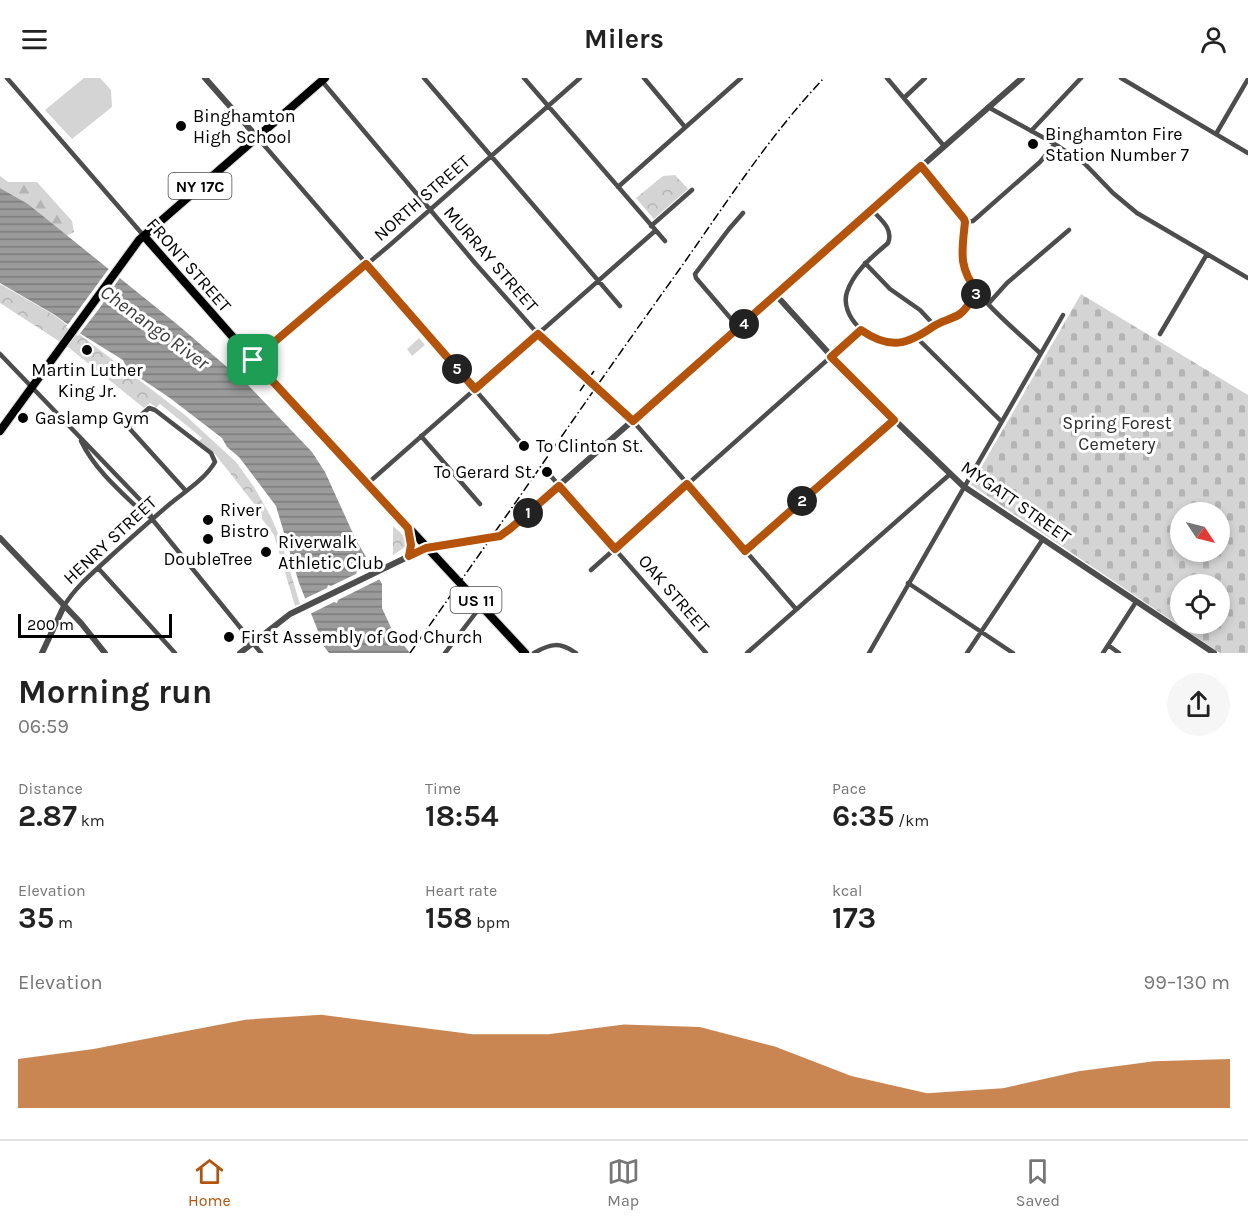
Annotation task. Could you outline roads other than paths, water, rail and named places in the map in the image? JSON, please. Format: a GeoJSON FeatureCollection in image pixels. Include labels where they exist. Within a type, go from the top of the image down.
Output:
{"type":"FeatureCollection","features":[{"type":"Feature","properties":{"kind":"main road","name":"NY 17C"},"geometry":{"type":"LineString","coordinates":[[144,236],[322,79]]}},
{"type":"Feature","properties":{"kind":"main road"},"geometry":{"type":"LineString","coordinates":[[0,430],[144,236]]}},
{"type":"Feature","properties":{"kind":"main road","name":"FRONT STREET"},"geometry":{"type":"LineString","coordinates":[[144,236],[253,360],[525,653]]}},
{"type":"Feature","properties":{"kind":"street","name":"FRONT STREET"},"geometry":{"type":"LineString","coordinates":[[7,78],[144,236]]}},
{"type":"Feature","properties":{"kind":"street"},"geometry":{"type":"LineString","coordinates":[[205,78],[521,443]]}},
{"type":"Feature","properties":{"kind":"street"},"geometry":{"type":"LineString","coordinates":[[424,78],[620,306]]}},
{"type":"Feature","properties":{"kind":"street"},"geometry":{"type":"LineString","coordinates":[[525,78],[665,241]]}},
{"type":"Feature","properties":{"kind":"street","name":"NORTH STREET"},"geometry":{"type":"LineString","coordinates":[[253,360],[580,78]]}},
{"type":"Feature","properties":{"kind":"street"},"geometry":{"type":"LineString","coordinates":[[644,78],[685,127]]}},
{"type":"Feature","properties":{"kind":"street"},"geometry":{"type":"LineString","coordinates":[[618,187],[741,78]]}},
{"type":"Feature","properties":{"kind":"street"},"geometry":{"type":"LineString","coordinates":[[887,78],[944,146]]}},
{"type":"Feature","properties":{"kind":"street"},"geometry":{"type":"LineString","coordinates":[[904,98],[925,78]]}},
{"type":"Feature","properties":{"kind":"street"},"geometry":{"type":"LineString","coordinates":[[240,653],[295,611],[426,548],[493,538],[511,528],[1022,78]]}},
{"type":"Feature","properties":{"kind":"street"},"geometry":{"type":"LineString","coordinates":[[1031,131],[1082,78]]}},
{"type":"Feature","properties":{"kind":"street"},"geometry":{"type":"LineString","coordinates":[[1121,78],[1248,153]]}},
{"type":"Feature","properties":{"kind":"street","name":"MURRAY STREET"},"geometry":{"type":"LineString","coordinates":[[322,79],[538,334],[633,421],[796,609]]}},
{"type":"Feature","properties":{"kind":"street"},"geometry":{"type":"LineString","coordinates":[[1216,134],[1248,79]]}},
{"type":"Feature","properties":{"kind":"street"},"geometry":{"type":"LineString","coordinates":[[988,107],[1056,144],[1084,164],[1137,213],[1248,278]]}},
{"type":"Feature","properties":{"kind":"street"},"geometry":{"type":"LineString","coordinates":[[965,222],[973,221],[1040,162],[1056,144]]}},
{"type":"Feature","properties":{"kind":"street"},"geometry":{"type":"LineString","coordinates":[[921,166],[960,212],[965,222],[961,254],[971,283],[1040,353]]}},
{"type":"Feature","properties":{"kind":"street"},"geometry":{"type":"LineString","coordinates":[[651,226],[692,190]]}},
{"type":"Feature","properties":{"kind":"street"},"geometry":{"type":"LineString","coordinates":[[872,210],[888,229],[890,238],[865,263],[852,280],[846,294],[845,304],[852,319],[861,330],[885,343],[893,344],[917,338],[959,314],[977,291]]}},
{"type":"Feature","properties":{"kind":"street"},"geometry":{"type":"LineString","coordinates":[[740,328],[695,274],[743,213]]}},
{"type":"Feature","properties":{"kind":"street"},"geometry":{"type":"LineString","coordinates":[[989,303],[1006,283],[1068,230]]}},
{"type":"Feature","properties":{"kind":"street"},"geometry":{"type":"LineString","coordinates":[[367,484],[655,231]]}},
{"type":"Feature","properties":{"kind":"street"},"geometry":{"type":"LineString","coordinates":[[1160,334],[1207,254]]}},
{"type":"Feature","properties":{"kind":"street"},"geometry":{"type":"LineString","coordinates":[[865,263],[890,289],[920,310],[935,326]]}},
{"type":"Feature","properties":{"kind":"street","name":"MYGATT STREET"},"geometry":{"type":"LineString","coordinates":[[776,295],[831,357],[949,475],[1214,653]]}},
{"type":"Feature","properties":{"kind":"street"},"geometry":{"type":"LineString","coordinates":[[868,653],[1063,315]]}},
{"type":"Feature","properties":{"kind":"street"},"geometry":{"type":"LineString","coordinates":[[591,570],[861,330]]}},
{"type":"Feature","properties":{"kind":"street"},"geometry":{"type":"LineString","coordinates":[[917,338],[1001,421]]}},
{"type":"Feature","properties":{"kind":"street"},"geometry":{"type":"LineString","coordinates":[[0,354],[148,508],[152,519],[261,653]]}},
{"type":"Feature","properties":{"kind":"street","name":"HENRY STREET"},"geometry":{"type":"LineString","coordinates":[[42,653],[70,596],[98,568],[152,519],[186,491],[211,468],[215,462],[211,453],[151,408],[129,428],[186,491]]}},
{"type":"Feature","properties":{"kind":"street"},"geometry":{"type":"LineString","coordinates":[[745,551],[894,420]]}},
{"type":"Feature","properties":{"kind":"street"},"geometry":{"type":"LineString","coordinates":[[421,436],[480,504]]}},
{"type":"Feature","properties":{"kind":"street","name":"OAK STREET"},"geometry":{"type":"LineString","coordinates":[[549,474],[706,653]]}},
{"type":"Feature","properties":{"kind":"street"},"geometry":{"type":"LineString","coordinates":[[747,653],[949,475]]}},
{"type":"Feature","properties":{"kind":"street"},"geometry":{"type":"LineString","coordinates":[[408,528],[411,545],[409,556]]}},
{"type":"Feature","properties":{"kind":"street"},"geometry":{"type":"LineString","coordinates":[[0,538],[105,653]]}},
{"type":"Feature","properties":{"kind":"street"},"geometry":{"type":"LineString","coordinates":[[967,653],[1043,539]]}},
{"type":"Feature","properties":{"kind":"street"},"geometry":{"type":"LineString","coordinates":[[98,568],[175,653]]}},
{"type":"Feature","properties":{"kind":"street"},"geometry":{"type":"LineString","coordinates":[[908,583],[1013,653]]}},
{"type":"Feature","properties":{"kind":"street"},"geometry":{"type":"LineString","coordinates":[[1103,653],[1137,602]]}},
{"type":"Feature","properties":{"kind":"street"},"geometry":{"type":"LineString","coordinates":[[446,653],[481,606]]}},
{"type":"Feature","properties":{"kind":"street"},"geometry":{"type":"LineString","coordinates":[[534,653],[552,644],[564,645],[576,653]]}},
{"type":"Feature","properties":{"kind":"street"},"geometry":{"type":"LineString","coordinates":[[1108,645],[1119,653]]}},
{"type":"Feature","properties":{"kind":"water","name":"Chenango River"},"geometry":{"type":"Polygon","coordinates":[[[0,188],[28,204],[178,325],[248,385],[312,452],[325,472],[356,540],[382,584],[382,608],[393,632],[410,653],[329,653],[320,641],[299,583],[276,506],[239,457],[227,447],[222,438],[170,398],[128,370],[123,360],[55,315],[0,283],[0,188]]]}},
{"type":"Feature","properties":{"kind":"railway"},"geometry":{"type":"LineString","coordinates":[[410,653],[748,171],[824,78]]}},
{"type":"Feature","properties":{"kind":"railway"},"geometry":{"type":"LineString","coordinates":[[580,391],[594,371]]}},
{"type":"Feature","properties":{"kind":"place","name":"Binghamton High School"},"geometry":{"type":"Point","coordinates":[181,126]}},
{"type":"Feature","properties":{"kind":"place","name":"Binghamton Fire Station Number 7"},"geometry":{"type":"Point","coordinates":[1033,144]}},
{"type":"Feature","properties":{"kind":"place","name":"Martin Luther King Jr."},"geometry":{"type":"Point","coordinates":[87,350]}},
{"type":"Feature","properties":{"kind":"place","name":"Gaslamp Gym"},"geometry":{"type":"Point","coordinates":[23,418]}},
{"type":"Feature","properties":{"kind":"place","name":"To Clinton St."},"geometry":{"type":"Point","coordinates":[524,446]}},
{"type":"Feature","properties":{"kind":"place","name":"To Gerard St."},"geometry":{"type":"Point","coordinates":[547,472]}},
{"type":"Feature","properties":{"kind":"place","name":"River Bistro"},"geometry":{"type":"Point","coordinates":[208,520]}},
{"type":"Feature","properties":{"kind":"place","name":"DoubleTree"},"geometry":{"type":"Point","coordinates":[208,539]}},
{"type":"Feature","properties":{"kind":"place","name":"Riverwalk Athletic Club"},"geometry":{"type":"Point","coordinates":[266,552]}},
{"type":"Feature","properties":{"kind":"place","name":"First Assembly of God Church"},"geometry":{"type":"Point","coordinates":[229,637]}},
{"type":"Feature","properties":{"kind":"park label","name":"Spring Forest Cemetery"},"geometry":{"type":"Point","coordinates":[1117,433]}}]}
